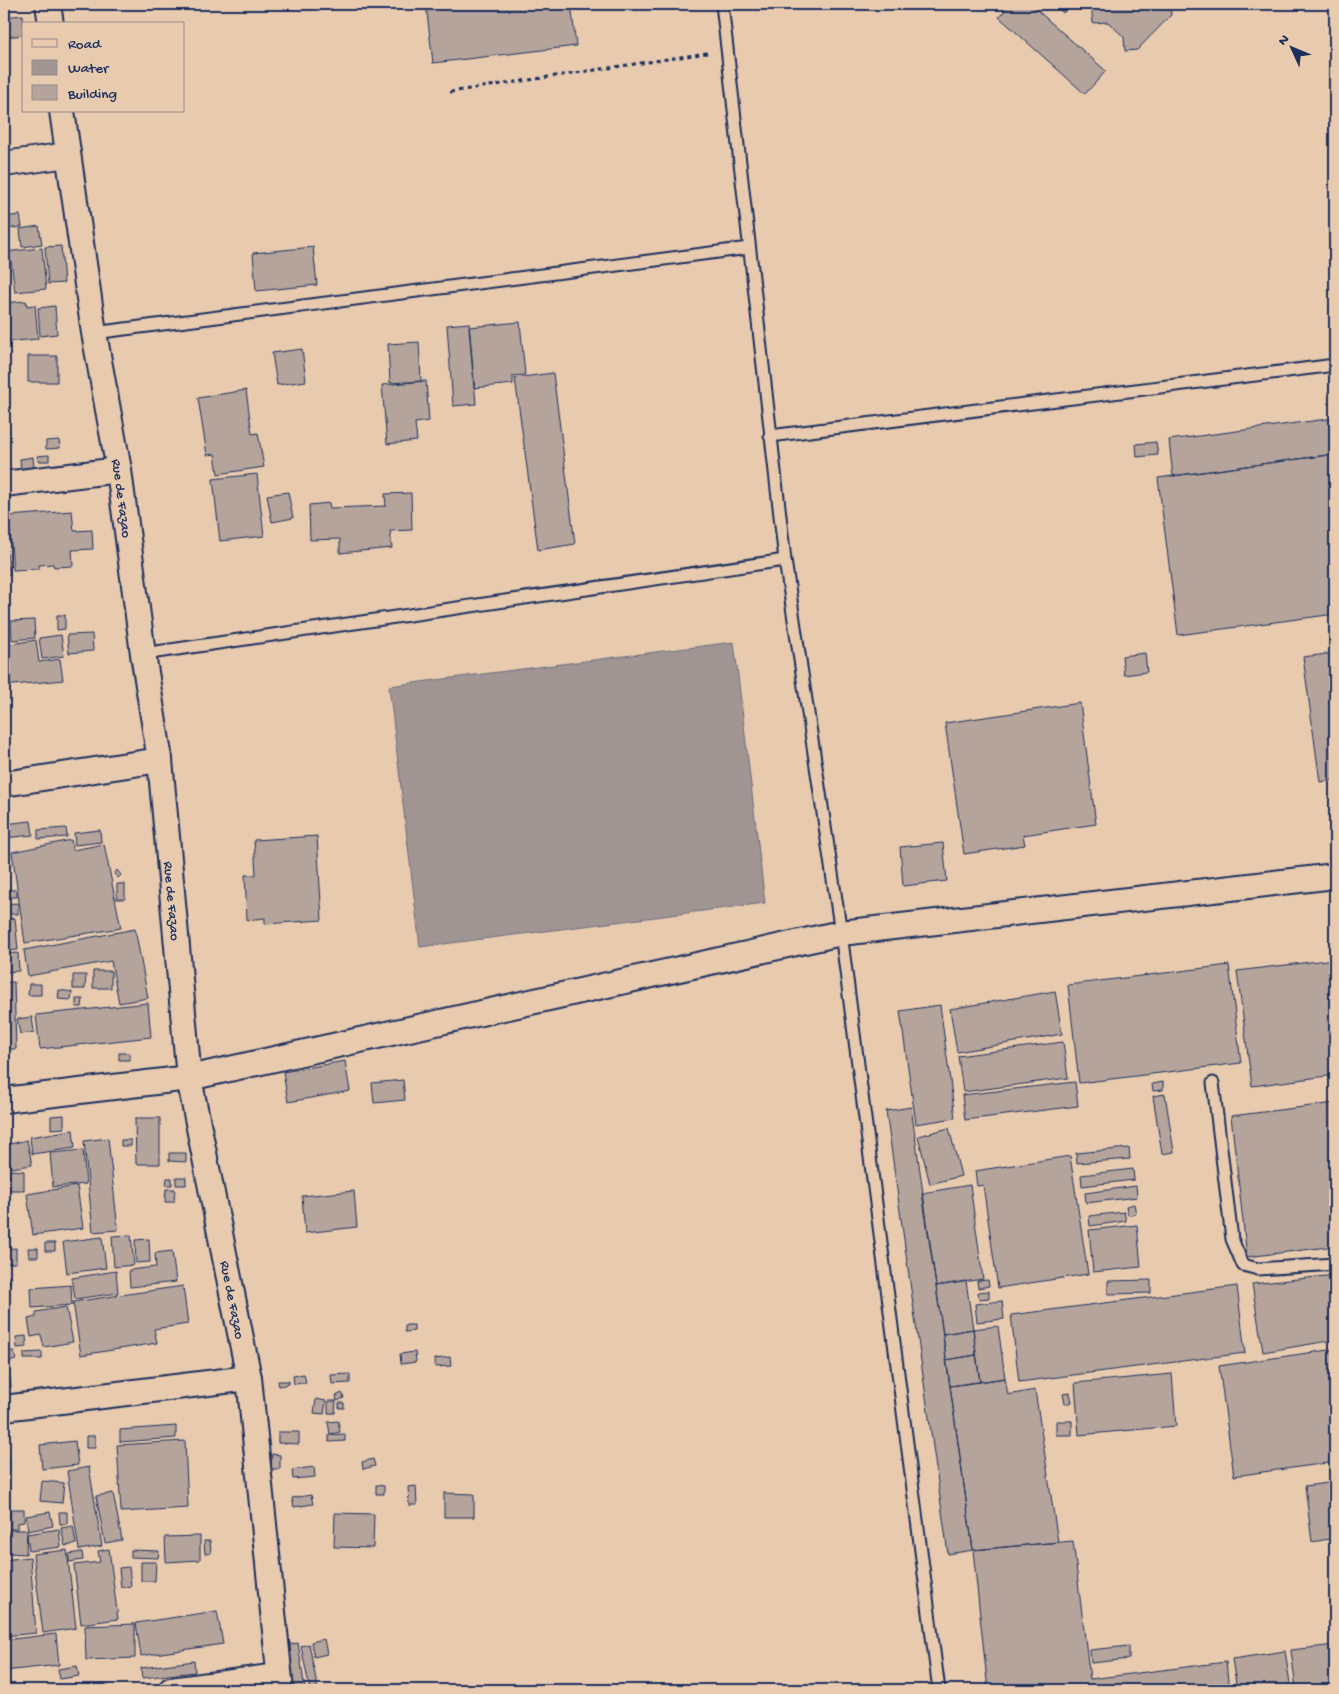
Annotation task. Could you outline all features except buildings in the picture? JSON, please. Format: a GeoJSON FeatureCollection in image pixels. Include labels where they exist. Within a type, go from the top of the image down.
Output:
{"type":"FeatureCollection","features":[{"type":"Feature","properties":{"kind":"street"},"geometry":{"type":"LineString","coordinates":[[48,4],[51,22]]}},
{"type":"Feature","properties":{"kind":"street","name":"Rue de Fazao"},"geometry":{"type":"LineString","coordinates":[[62,112],[94,333],[119,470],[143,654],[160,760],[189,1078],[250,1378],[279,1683]]}},
{"type":"Feature","properties":{"kind":"street"},"geometry":{"type":"LineString","coordinates":[[4,164],[68,155]]}},
{"type":"Feature","properties":{"kind":"street"},"geometry":{"type":"LineString","coordinates":[[4,484],[119,470]]}},
{"type":"Feature","properties":{"kind":"street"},"geometry":{"type":"LineString","coordinates":[[4,784],[160,760]]}},
{"type":"Feature","properties":{"kind":"street"},"geometry":{"type":"LineString","coordinates":[[4,1100],[189,1078],[841,933],[1335,876]]}},
{"type":"Feature","properties":{"kind":"street"},"geometry":{"type":"LineString","coordinates":[[4,1408],[250,1378]]}},
{"type":"Feature","properties":{"kind":"street"},"geometry":{"type":"LineString","coordinates":[[171,1690],[279,1683]]}},
{"type":"Feature","properties":{"kind":"lane"},"geometry":{"type":"LineString","coordinates":[[722,4],[785,560],[841,933],[939,1690]]}},
{"type":"Feature","properties":{"kind":"lane"},"geometry":{"type":"LineString","coordinates":[[94,333],[749,248]]}},
{"type":"Feature","properties":{"kind":"lane"},"geometry":{"type":"LineString","coordinates":[[770,436],[1335,365]]}},
{"type":"Feature","properties":{"kind":"lane"},"geometry":{"type":"LineString","coordinates":[[143,654],[785,560]]}},
{"type":"Feature","properties":{"kind":"lane"},"geometry":{"type":"LineString","coordinates":[[1213,1083],[1232,1239],[1243,1265],[1258,1269],[1335,1264]]}},
{"type":"Feature","properties":{"kind":"path"},"geometry":{"type":"LineString","coordinates":[[450,92],[728,50]]}},
{"type":"Feature","properties":{"kind":"water"},"geometry":{"type":"Polygon","coordinates":[[[734,642],[765,903],[420,947],[389,686],[734,642]]]}}]}
